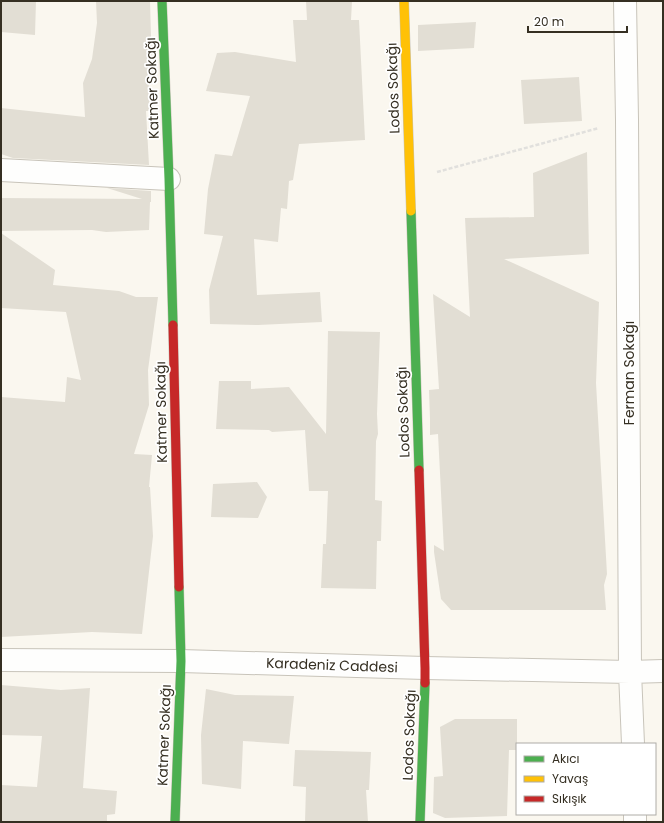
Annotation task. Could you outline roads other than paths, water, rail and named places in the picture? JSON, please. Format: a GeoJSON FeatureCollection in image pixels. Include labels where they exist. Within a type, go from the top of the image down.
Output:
{"type":"FeatureCollection","features":[{"type":"Feature","properties":{"kind":"street","name":"Katmer Sokağı"},"geometry":{"type":"LineString","coordinates":[[162,1],[169,179],[181,661],[176,822]]}},
{"type":"Feature","properties":{"kind":"street","name":"Lodos Sokağı"},"geometry":{"type":"LineString","coordinates":[[404,1],[425,668],[420,822]]}},
{"type":"Feature","properties":{"kind":"street","name":"Ferman Sokağı"},"geometry":{"type":"LineString","coordinates":[[625,1],[630,672],[633,743]]}},
{"type":"Feature","properties":{"kind":"street"},"geometry":{"type":"LineString","coordinates":[[1,170],[169,179]]}},
{"type":"Feature","properties":{"kind":"street","name":"Karadeniz Caddesi"},"geometry":{"type":"LineString","coordinates":[[1,660],[181,661],[425,668],[630,672],[663,671]]}}]}
